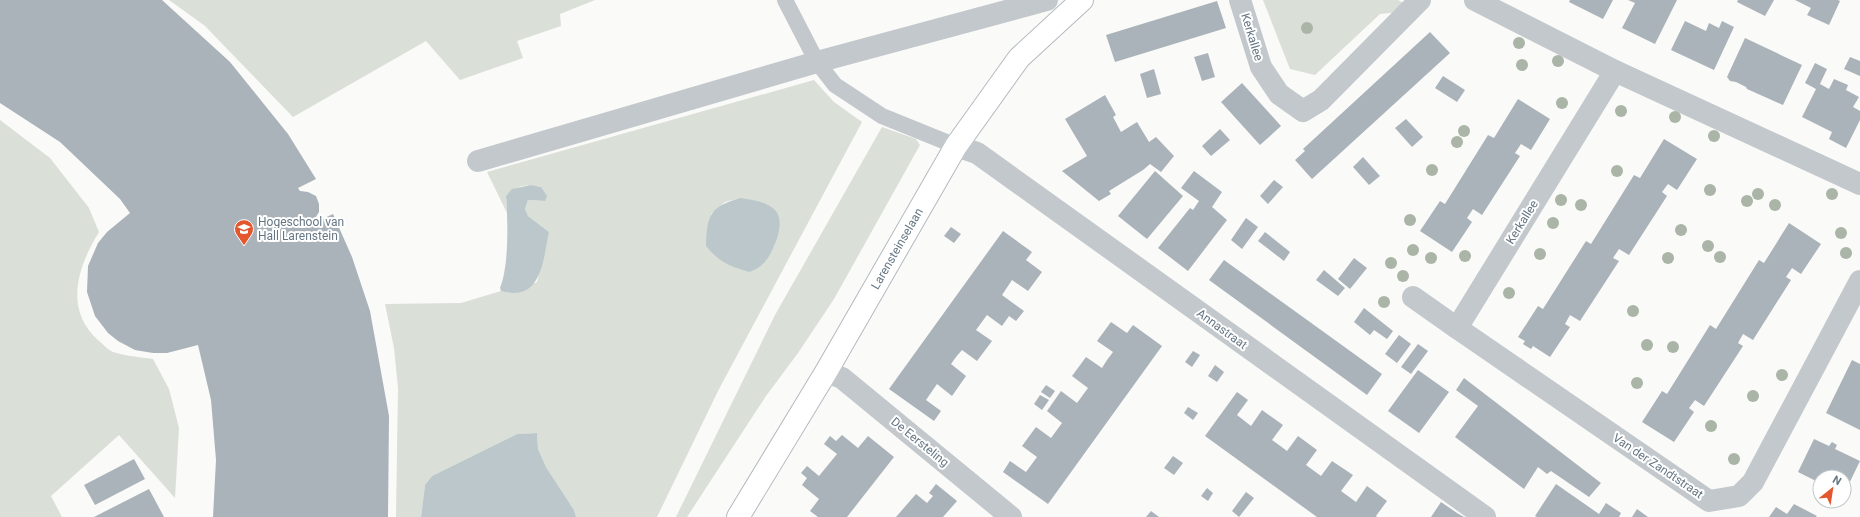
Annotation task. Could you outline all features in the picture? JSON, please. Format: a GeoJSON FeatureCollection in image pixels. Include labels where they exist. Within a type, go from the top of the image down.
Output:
{"type":"FeatureCollection","features":[{"type":"Feature","properties":{"kind":"main road","name":"Larensteinselaan"},"geometry":{"type":"LineString","coordinates":[[738,517],[826,372],[956,146],[1020,58],[1068,5]]}},
{"type":"Feature","properties":{"kind":"street"},"geometry":{"type":"LineString","coordinates":[[478,161],[817,62],[1047,0]]}},
{"type":"Feature","properties":{"kind":"street","name":"Kerkallee"},"geometry":{"type":"LineString","coordinates":[[1240,0],[1261,67],[1279,94],[1303,111],[1321,100],[1420,0]]}},
{"type":"Feature","properties":{"kind":"street"},"geometry":{"type":"LineString","coordinates":[[1475,0],[1616,71],[1860,184]]}},
{"type":"Feature","properties":{"kind":"street","name":"Kerkallee"},"geometry":{"type":"LineString","coordinates":[[1457,328],[1616,71]]}},
{"type":"Feature","properties":{"kind":"street","name":"Annastraat"},"geometry":{"type":"LineString","coordinates":[[956,146],[977,153],[1485,517]]}},
{"type":"Feature","properties":{"kind":"street","name":"Van der Zandtstraat"},"geometry":{"type":"LineString","coordinates":[[1457,328],[1709,501],[1739,496],[1753,482],[1860,281]]}},
{"type":"Feature","properties":{"kind":"street"},"geometry":{"type":"LineString","coordinates":[[1413,297],[1457,328]]}},
{"type":"Feature","properties":{"kind":"street","name":"De Eersteling"},"geometry":{"type":"LineString","coordinates":[[826,372],[842,378],[1011,517]]}},
{"type":"Feature","properties":{"kind":"lane"},"geometry":{"type":"LineString","coordinates":[[785,0],[817,62],[835,85],[882,116],[956,146]]}},
{"type":"Feature","properties":{"kind":"shaded area"},"geometry":{"type":"Polygon","coordinates":[[[169,0],[595,0],[560,14],[561,26],[517,41],[523,58],[460,80],[426,41],[293,117],[205,26],[169,0]]]}},
{"type":"Feature","properties":{"kind":"shaded area"},"geometry":{"type":"Polygon","coordinates":[[[1263,0],[1398,0],[1412,7],[1408,11],[1380,14],[1315,75],[1290,69],[1263,0]]]}},
{"type":"Feature","properties":{"kind":"shaded area"},"geometry":{"type":"Polygon","coordinates":[[[814,80],[834,102],[862,122],[719,389],[657,517],[576,517],[574,510],[546,467],[538,449],[537,433],[517,434],[432,476],[425,485],[421,517],[396,517],[398,388],[394,348],[385,304],[461,303],[501,291],[509,293],[537,282],[549,232],[528,216],[525,209],[528,200],[545,201],[541,187],[522,186],[510,192],[506,196],[507,213],[487,172],[814,80]],[[740,198],[725,202],[711,214],[750,272],[763,264],[775,245],[740,198]]]}},
{"type":"Feature","properties":{"kind":"shaded area"},"geometry":{"type":"Polygon","coordinates":[[[0,120],[50,158],[89,208],[99,232],[91,245],[80,273],[78,302],[81,316],[88,329],[111,351],[153,359],[169,389],[179,428],[175,498],[119,435],[51,496],[62,517],[0,517],[0,120]]]}},
{"type":"Feature","properties":{"kind":"shaded area"},"geometry":{"type":"Polygon","coordinates":[[[882,127],[916,139],[920,145],[834,299],[798,353],[766,396],[687,517],[676,517],[775,315],[882,127]]]}},
{"type":"Feature","properties":{"kind":"shaded area"},"geometry":{"type":"Polygon","coordinates":[[[531,185],[541,187],[547,196],[545,201],[528,200],[525,209],[528,216],[549,232],[542,266],[533,285],[525,291],[515,293],[501,291],[500,288],[505,268],[507,243],[506,196],[512,189],[531,185]]]}},
{"type":"Feature","properties":{"kind":"shaded area"},"geometry":{"type":"Polygon","coordinates":[[[740,198],[759,201],[771,207],[778,215],[780,222],[777,238],[771,253],[763,264],[750,272],[726,263],[711,252],[706,246],[707,227],[712,214],[722,205],[740,198]]]}},
{"type":"Feature","properties":{"kind":"shaded area"},"geometry":{"type":"Polygon","coordinates":[[[537,433],[538,449],[546,467],[574,510],[576,517],[421,517],[425,485],[432,476],[517,434],[537,433]]]}},
{"type":"Feature","properties":{"kind":"building"},"geometry":{"type":"Polygon","coordinates":[[[0,0],[162,0],[230,62],[288,134],[316,179],[298,188],[300,191],[308,192],[316,196],[319,204],[319,212],[314,220],[316,222],[333,214],[352,257],[370,311],[389,416],[388,517],[213,517],[216,460],[211,400],[198,345],[167,353],[153,353],[135,350],[118,341],[108,333],[95,316],[87,292],[88,266],[98,243],[107,232],[130,213],[120,199],[60,142],[0,103],[0,0]]]}},
{"type":"Feature","properties":{"kind":"building"},"geometry":{"type":"Polygon","coordinates":[[[1570,0],[1613,0],[1603,19],[1569,2],[1570,0]]]}},
{"type":"Feature","properties":{"kind":"building"},"geometry":{"type":"Polygon","coordinates":[[[1628,0],[1677,0],[1655,44],[1622,28],[1635,3],[1628,0]]]}},
{"type":"Feature","properties":{"kind":"building"},"geometry":{"type":"Polygon","coordinates":[[[1738,0],[1774,0],[1765,16],[1737,2],[1738,0]]]}},
{"type":"Feature","properties":{"kind":"building"},"geometry":{"type":"Polygon","coordinates":[[[1795,0],[1840,1],[1829,25],[1807,15],[1811,8],[1795,0]]]}},
{"type":"Feature","properties":{"kind":"building"},"geometry":{"type":"Polygon","coordinates":[[[1217,1],[1226,28],[1115,62],[1106,35],[1217,1]]]}},
{"type":"Feature","properties":{"kind":"building"},"geometry":{"type":"Polygon","coordinates":[[[1685,21],[1706,31],[1709,23],[1719,28],[1722,21],[1734,27],[1714,70],[1671,50],[1685,21]]]}},
{"type":"Feature","properties":{"kind":"building"},"geometry":{"type":"Polygon","coordinates":[[[1430,32],[1450,53],[1312,179],[1295,160],[1305,151],[1303,149],[1430,32]]]}},
{"type":"Feature","properties":{"kind":"building"},"geometry":{"type":"Polygon","coordinates":[[[1745,38],[1802,65],[1783,105],[1747,89],[1736,82],[1730,81],[1727,77],[1745,38]]]}},
{"type":"Feature","properties":{"kind":"building"},"geometry":{"type":"Polygon","coordinates":[[[1208,53],[1215,77],[1202,81],[1194,57],[1208,53]]]}},
{"type":"Feature","properties":{"kind":"building"},"geometry":{"type":"Polygon","coordinates":[[[1850,57],[1860,61],[1860,76],[1844,69],[1850,57]]]}},
{"type":"Feature","properties":{"kind":"building"},"geometry":{"type":"Polygon","coordinates":[[[1815,63],[1827,69],[1820,84],[1829,89],[1834,79],[1848,85],[1846,90],[1859,97],[1853,107],[1860,111],[1860,120],[1846,148],[1829,139],[1832,132],[1802,117],[1816,89],[1805,83],[1815,63]]]}},
{"type":"Feature","properties":{"kind":"building"},"geometry":{"type":"Polygon","coordinates":[[[1154,69],[1161,94],[1147,98],[1140,74],[1154,69]]]}},
{"type":"Feature","properties":{"kind":"building"},"geometry":{"type":"Polygon","coordinates":[[[1443,76],[1465,90],[1457,102],[1435,88],[1443,76]]]}},
{"type":"Feature","properties":{"kind":"building"},"geometry":{"type":"Polygon","coordinates":[[[1242,83],[1281,126],[1260,145],[1221,102],[1242,83]]]}},
{"type":"Feature","properties":{"kind":"building"},"geometry":{"type":"Polygon","coordinates":[[[1105,95],[1116,115],[1113,117],[1121,132],[1137,122],[1149,142],[1156,137],[1174,156],[1161,172],[1150,164],[1109,191],[1111,194],[1099,201],[1062,171],[1087,156],[1065,119],[1105,95]]]}},
{"type":"Feature","properties":{"kind":"building"},"geometry":{"type":"Polygon","coordinates":[[[1518,99],[1550,119],[1531,150],[1521,144],[1515,153],[1520,156],[1482,215],[1473,209],[1467,218],[1472,222],[1452,252],[1420,231],[1440,201],[1445,204],[1488,135],[1494,138],[1518,99]]]}},
{"type":"Feature","properties":{"kind":"building"},"geometry":{"type":"Polygon","coordinates":[[[1406,119],[1423,137],[1412,147],[1395,128],[1406,119]]]}},
{"type":"Feature","properties":{"kind":"building"},"geometry":{"type":"Polygon","coordinates":[[[1220,129],[1230,140],[1211,156],[1202,146],[1220,129]]]}},
{"type":"Feature","properties":{"kind":"building"},"geometry":{"type":"Polygon","coordinates":[[[1664,139],[1697,159],[1677,190],[1668,184],[1662,192],[1667,196],[1629,255],[1619,249],[1613,258],[1619,261],[1580,321],[1570,315],[1565,324],[1570,327],[1550,357],[1533,346],[1531,349],[1523,344],[1525,341],[1518,337],[1538,306],[1543,309],[1586,241],[1591,244],[1634,175],[1640,178],[1664,139]]]}},
{"type":"Feature","properties":{"kind":"building"},"geometry":{"type":"Polygon","coordinates":[[[1363,157],[1380,176],[1369,185],[1353,167],[1363,157]]]}},
{"type":"Feature","properties":{"kind":"building"},"geometry":{"type":"Polygon","coordinates":[[[1155,171],[1183,196],[1147,239],[1118,216],[1155,171]]]}},
{"type":"Feature","properties":{"kind":"building"},"geometry":{"type":"Polygon","coordinates":[[[1194,171],[1222,192],[1212,207],[1227,220],[1188,271],[1158,248],[1190,208],[1193,210],[1199,201],[1181,188],[1194,171]]]}},
{"type":"Feature","properties":{"kind":"building"},"geometry":{"type":"Polygon","coordinates":[[[1274,180],[1283,187],[1268,204],[1260,196],[1274,180]]]}},
{"type":"Feature","properties":{"kind":"building"},"geometry":{"type":"Polygon","coordinates":[[[1246,218],[1258,227],[1242,249],[1231,240],[1246,218]]]}},
{"type":"Feature","properties":{"kind":"building"},"geometry":{"type":"Polygon","coordinates":[[[1789,223],[1821,244],[1801,274],[1792,268],[1786,277],[1791,280],[1753,340],[1743,334],[1738,343],[1743,346],[1704,406],[1695,400],[1689,408],[1694,412],[1674,442],[1642,422],[1662,391],[1667,394],[1710,325],[1716,329],[1759,260],[1764,263],[1789,223]]]}},
{"type":"Feature","properties":{"kind":"building"},"geometry":{"type":"Polygon","coordinates":[[[951,227],[961,234],[954,243],[944,236],[951,227]]]}},
{"type":"Feature","properties":{"kind":"building"},"geometry":{"type":"Polygon","coordinates":[[[1003,231],[1032,252],[1026,260],[1042,272],[1028,291],[1012,280],[1002,295],[1024,311],[1016,321],[1009,316],[1002,326],[987,315],[976,330],[992,341],[977,361],[962,350],[956,357],[951,364],[966,376],[952,396],[937,384],[926,400],[941,411],[934,421],[889,389],[1003,231]]]}},
{"type":"Feature","properties":{"kind":"building"},"geometry":{"type":"Polygon","coordinates":[[[1265,232],[1290,252],[1284,261],[1258,241],[1265,232]]]}},
{"type":"Feature","properties":{"kind":"building"},"geometry":{"type":"Polygon","coordinates":[[[1354,258],[1367,268],[1350,289],[1338,279],[1354,258]]]}},
{"type":"Feature","properties":{"kind":"building"},"geometry":{"type":"Polygon","coordinates":[[[1224,260],[1382,374],[1367,395],[1209,280],[1224,260]]]}},
{"type":"Feature","properties":{"kind":"building"},"geometry":{"type":"Polygon","coordinates":[[[1324,270],[1345,288],[1338,296],[1316,280],[1324,270]]]}},
{"type":"Feature","properties":{"kind":"building"},"geometry":{"type":"Polygon","coordinates":[[[1364,308],[1393,331],[1387,339],[1374,330],[1370,335],[1354,322],[1364,308]]]}},
{"type":"Feature","properties":{"kind":"building"},"geometry":{"type":"Polygon","coordinates":[[[1111,322],[1127,333],[1133,325],[1162,346],[1048,504],[1003,472],[1010,461],[1026,472],[1037,457],[1022,446],[1036,427],[1051,438],[1062,423],[1047,411],[1061,391],[1077,403],[1088,388],[1072,376],[1086,357],[1102,368],[1113,352],[1097,341],[1111,322]]]}},
{"type":"Feature","properties":{"kind":"building"},"geometry":{"type":"Polygon","coordinates":[[[1399,335],[1411,344],[1397,363],[1385,354],[1399,335]]]}},
{"type":"Feature","properties":{"kind":"building"},"geometry":{"type":"Polygon","coordinates":[[[1418,344],[1428,351],[1411,374],[1401,367],[1418,344]]]}},
{"type":"Feature","properties":{"kind":"building"},"geometry":{"type":"Polygon","coordinates":[[[1193,351],[1200,355],[1192,367],[1185,362],[1193,351]]]}},
{"type":"Feature","properties":{"kind":"building"},"geometry":{"type":"Polygon","coordinates":[[[1852,360],[1860,364],[1860,430],[1826,413],[1852,360]]]}},
{"type":"Feature","properties":{"kind":"building"},"geometry":{"type":"Polygon","coordinates":[[[1215,365],[1224,372],[1217,382],[1208,376],[1215,365]]]}},
{"type":"Feature","properties":{"kind":"building"},"geometry":{"type":"Polygon","coordinates":[[[1418,370],[1449,392],[1419,433],[1388,411],[1418,370]]]}},
{"type":"Feature","properties":{"kind":"building"},"geometry":{"type":"Polygon","coordinates":[[[1464,378],[1601,483],[1589,497],[1551,471],[1547,474],[1538,467],[1524,489],[1455,437],[1478,406],[1456,390],[1464,378]]]}},
{"type":"Feature","properties":{"kind":"building"},"geometry":{"type":"Polygon","coordinates":[[[1046,385],[1055,391],[1050,398],[1041,392],[1046,385]]]}},
{"type":"Feature","properties":{"kind":"building"},"geometry":{"type":"Polygon","coordinates":[[[1237,392],[1248,400],[1237,415],[1251,426],[1262,410],[1283,425],[1272,440],[1287,451],[1298,436],[1317,450],[1306,465],[1321,476],[1332,461],[1353,475],[1341,491],[1356,502],[1367,486],[1387,501],[1376,516],[1377,517],[1317,517],[1205,436],[1237,392]]]}},
{"type":"Feature","properties":{"kind":"building"},"geometry":{"type":"Polygon","coordinates":[[[1040,395],[1049,400],[1042,410],[1034,404],[1040,395]]]}},
{"type":"Feature","properties":{"kind":"building"},"geometry":{"type":"Polygon","coordinates":[[[1188,407],[1198,413],[1193,420],[1184,413],[1188,407]]]}},
{"type":"Feature","properties":{"kind":"building"},"geometry":{"type":"Polygon","coordinates":[[[842,435],[858,448],[868,436],[894,457],[847,517],[818,517],[810,511],[819,499],[802,485],[807,478],[801,473],[807,466],[819,476],[837,454],[824,444],[830,436],[836,441],[842,435]]]}},
{"type":"Feature","properties":{"kind":"building"},"geometry":{"type":"Polygon","coordinates":[[[1814,439],[1829,446],[1832,442],[1837,445],[1835,449],[1860,461],[1852,478],[1852,469],[1812,469],[1812,479],[1798,472],[1814,439]]]}},
{"type":"Feature","properties":{"kind":"building"},"geometry":{"type":"Polygon","coordinates":[[[1173,456],[1183,463],[1174,475],[1164,468],[1173,456]]]}},
{"type":"Feature","properties":{"kind":"building"},"geometry":{"type":"Polygon","coordinates":[[[134,459],[145,479],[95,505],[84,485],[134,459]]]}},
{"type":"Feature","properties":{"kind":"building"},"geometry":{"type":"Polygon","coordinates":[[[936,484],[957,501],[943,517],[896,517],[916,494],[927,503],[933,496],[929,493],[936,484]]]}},
{"type":"Feature","properties":{"kind":"building"},"geometry":{"type":"Polygon","coordinates":[[[1556,484],[1599,514],[1606,503],[1621,513],[1619,517],[1535,516],[1556,484]]]}},
{"type":"Feature","properties":{"kind":"building"},"geometry":{"type":"Polygon","coordinates":[[[1207,488],[1213,493],[1208,501],[1201,496],[1207,488]]]}},
{"type":"Feature","properties":{"kind":"building"},"geometry":{"type":"Polygon","coordinates":[[[149,489],[164,517],[94,517],[149,489]]]}},
{"type":"Feature","properties":{"kind":"building"},"geometry":{"type":"Polygon","coordinates":[[[1246,492],[1254,498],[1239,517],[1232,511],[1246,492]]]}},
{"type":"Feature","properties":{"kind":"building"},"geometry":{"type":"Polygon","coordinates":[[[1441,502],[1457,513],[1464,517],[1431,517],[1441,502]]]}},
{"type":"Feature","properties":{"kind":"building"},"geometry":{"type":"Polygon","coordinates":[[[1794,504],[1817,516],[1769,517],[1776,507],[1787,514],[1794,504]]]}},
{"type":"Feature","properties":{"kind":"building"},"geometry":{"type":"Polygon","coordinates":[[[1637,509],[1648,517],[1632,517],[1637,509]]]}},
{"type":"Feature","properties":{"kind":"building"},"geometry":{"type":"Polygon","coordinates":[[[1151,511],[1159,517],[1146,517],[1151,511]]]}},
{"type":"Feature","properties":{"kind":"place","name":"Hogeschool van Hall Larenstein"},"geometry":{"type":"Point","coordinates":[244,246]}}]}
